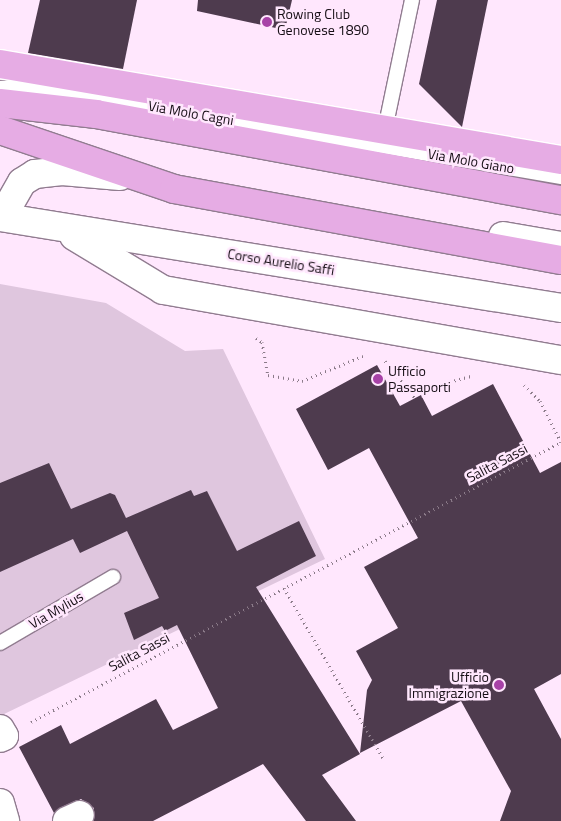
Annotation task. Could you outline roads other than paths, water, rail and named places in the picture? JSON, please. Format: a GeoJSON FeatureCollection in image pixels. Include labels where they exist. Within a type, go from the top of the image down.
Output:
{"type":"FeatureCollection","features":[{"type":"Feature","properties":{"kind":"highway"},"geometry":{"type":"LineString","coordinates":[[0,64],[561,160]]}},
{"type":"Feature","properties":{"kind":"highway"},"geometry":{"type":"LineString","coordinates":[[0,103],[96,114],[561,200]]}},
{"type":"Feature","properties":{"kind":"highway"},"geometry":{"type":"LineString","coordinates":[[0,130],[174,189],[561,260]]}},
{"type":"Feature","properties":{"kind":"main road"},"geometry":{"type":"LineString","coordinates":[[1,217],[22,182],[35,174],[62,171],[201,182],[561,246]]}},
{"type":"Feature","properties":{"kind":"main road","name":"Corso Aurelio Saffi"},"geometry":{"type":"LineString","coordinates":[[1,217],[561,308]]}},
{"type":"Feature","properties":{"kind":"main road"},"geometry":{"type":"LineString","coordinates":[[58,226],[163,290],[561,360]]}},
{"type":"Feature","properties":{"kind":"main road"},"geometry":{"type":"LineString","coordinates":[[0,804],[5,821]]}},
{"type":"Feature","properties":{"kind":"lane"},"geometry":{"type":"LineString","coordinates":[[381,145],[412,0]]}},
{"type":"Feature","properties":{"kind":"lane","name":"Via Molo Cagni"},"geometry":{"type":"LineString","coordinates":[[0,88],[31,86],[381,145]]}},
{"type":"Feature","properties":{"kind":"lane","name":"Via Molo Giano"},"geometry":{"type":"LineString","coordinates":[[381,145],[561,177]]}},
{"type":"Feature","properties":{"kind":"lane","name":"Via Mylius"},"geometry":{"type":"LineString","coordinates":[[0,643],[113,577]]}},
{"type":"Feature","properties":{"kind":"place","name":"Rowing Club Genovese 1890"},"geometry":{"type":"Point","coordinates":[267,22]}},
{"type":"Feature","properties":{"kind":"place","name":"Ufficio Passaporti"},"geometry":{"type":"Point","coordinates":[378,379]}},
{"type":"Feature","properties":{"kind":"place","name":"Ufficio Immigrazione"},"geometry":{"type":"Point","coordinates":[499,685]}}]}
